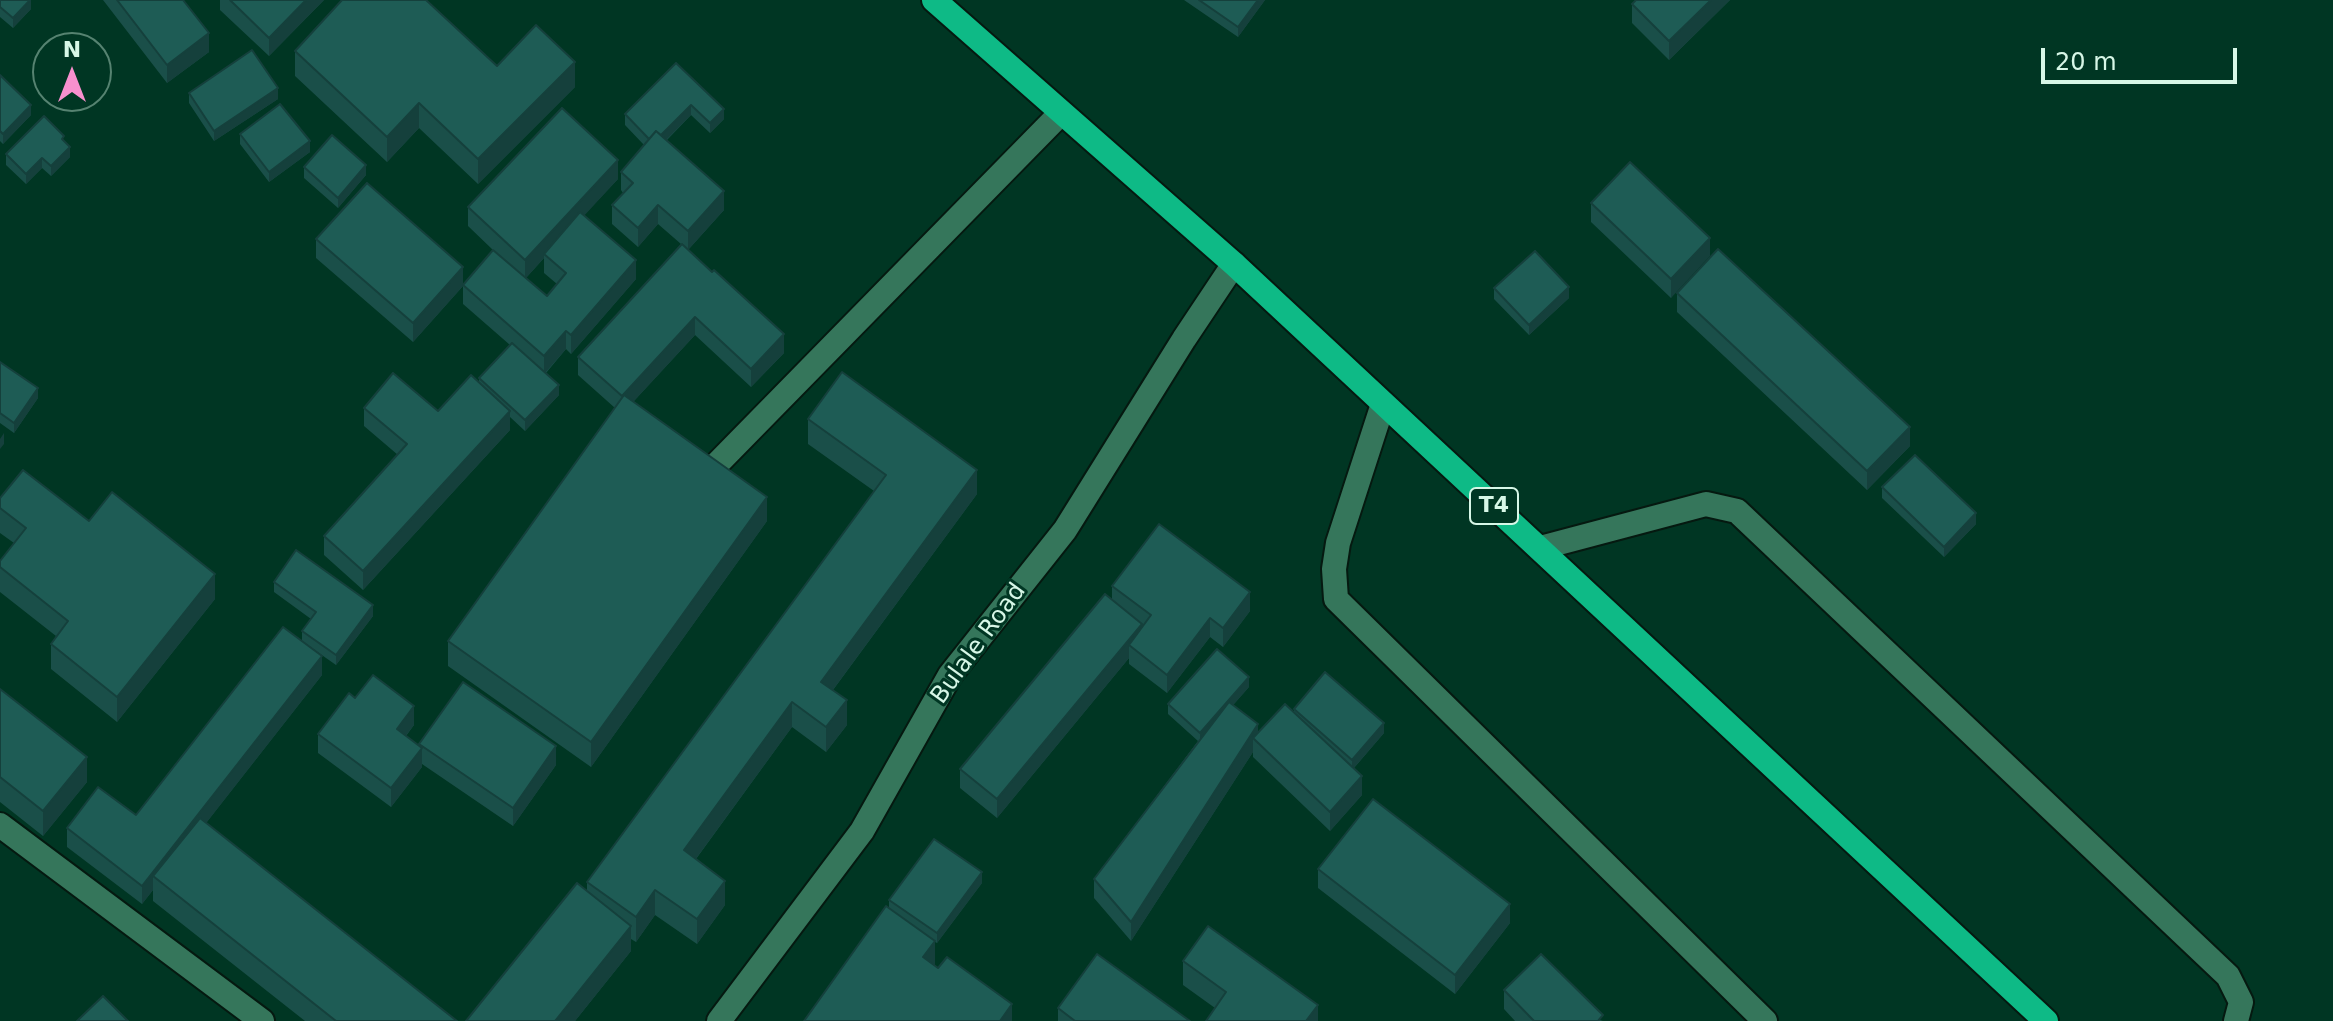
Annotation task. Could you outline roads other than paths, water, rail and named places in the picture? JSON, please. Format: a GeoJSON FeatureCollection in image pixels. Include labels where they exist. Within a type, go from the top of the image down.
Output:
{"type":"FeatureCollection","features":[{"type":"Feature","properties":{"kind":"highway","name":"T4"},"geometry":{"type":"LineString","coordinates":[[934,0],[1234,264],[2046,1021]]}},
{"type":"Feature","properties":{"kind":"street"},"geometry":{"type":"LineString","coordinates":[[714,467],[1061,113]]}},
{"type":"Feature","properties":{"kind":"street","name":"Bulale Road"},"geometry":{"type":"LineString","coordinates":[[719,1021],[862,831],[950,675],[1065,530],[1234,264]]}},
{"type":"Feature","properties":{"kind":"street"},"geometry":{"type":"LineString","coordinates":[[1383,404],[1338,543],[1334,569],[1336,599],[1765,1021]]}},
{"type":"Feature","properties":{"kind":"street"},"geometry":{"type":"LineString","coordinates":[[1540,548],[1706,504],[1737,511],[2228,976],[2241,1002],[2236,1021]]}},
{"type":"Feature","properties":{"kind":"street"},"geometry":{"type":"LineString","coordinates":[[0,825],[262,1021]]}}]}
